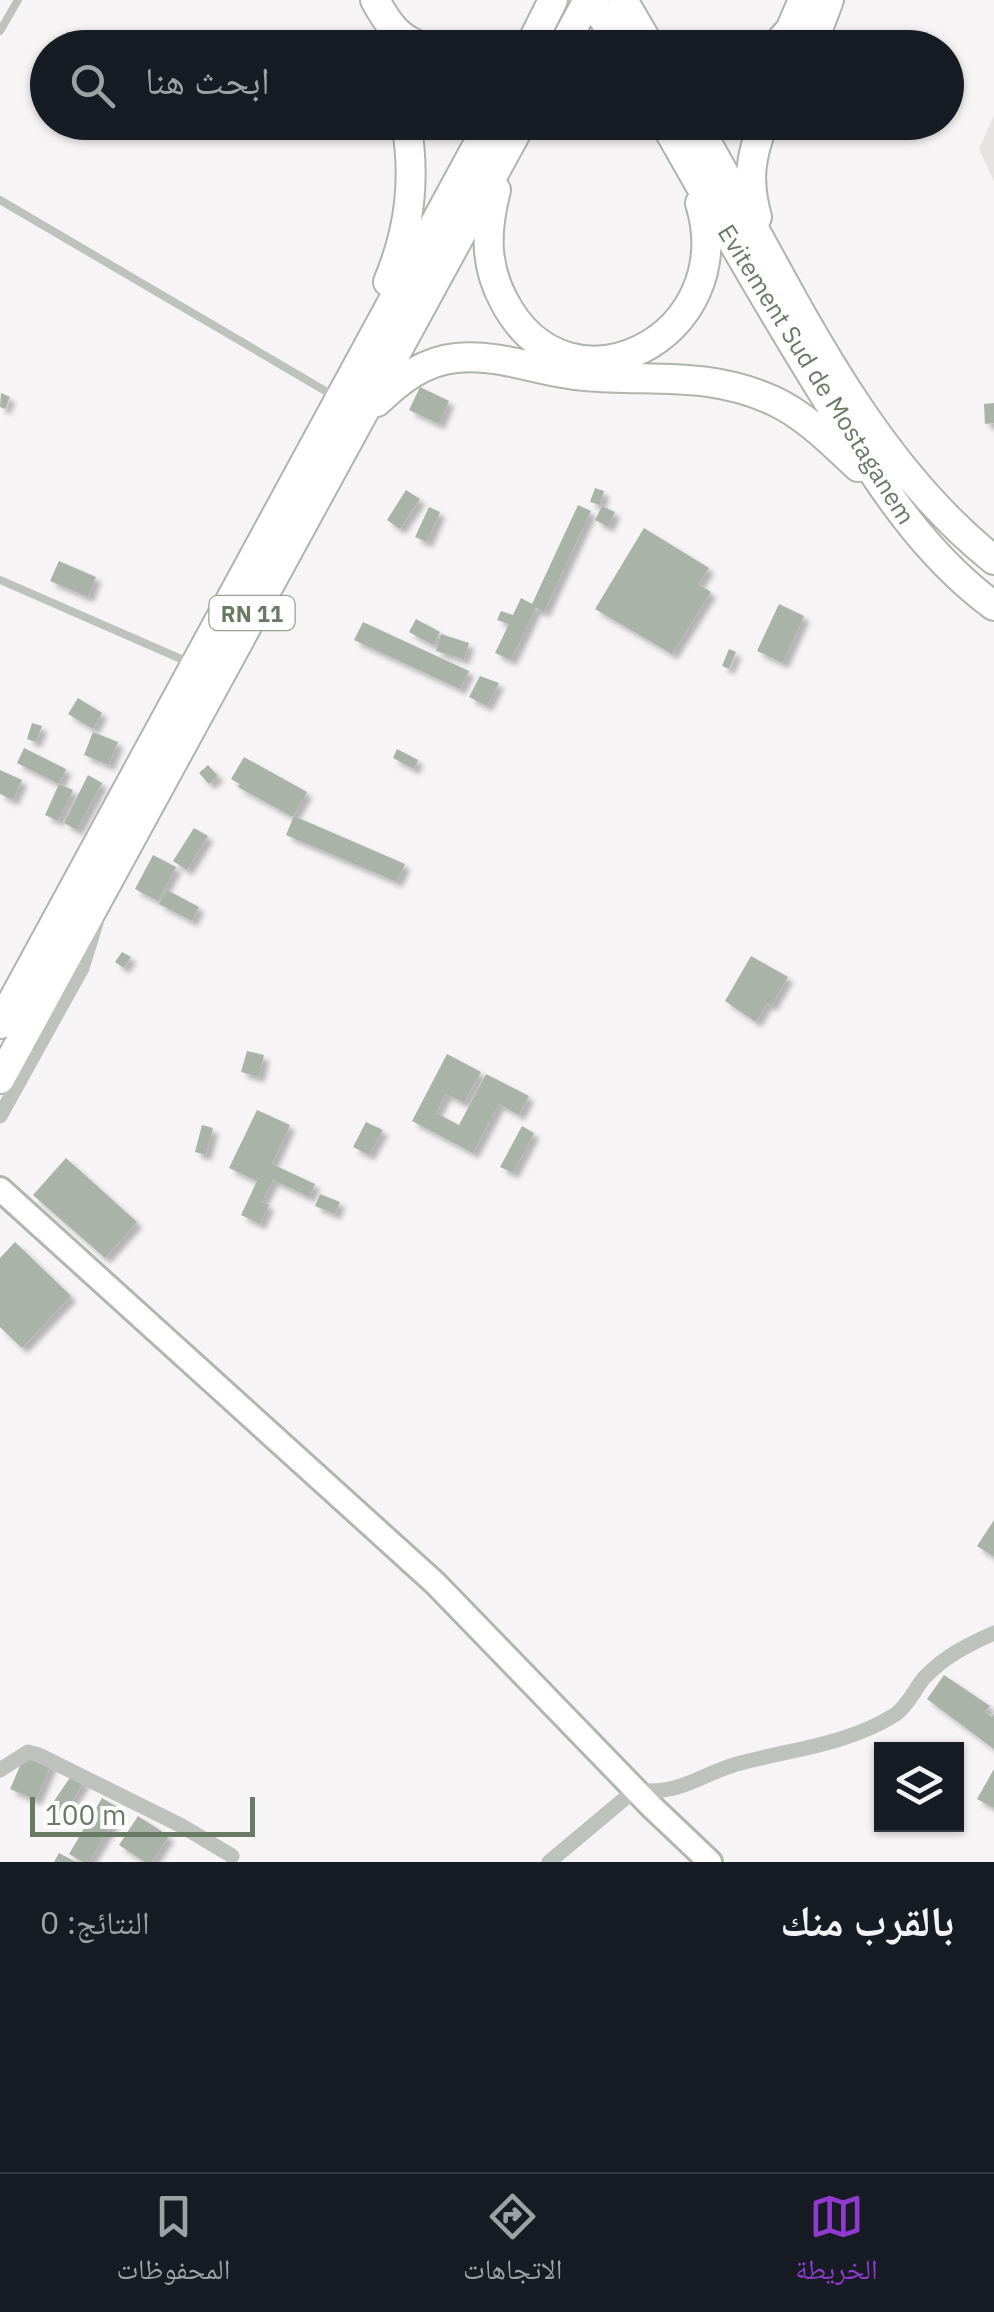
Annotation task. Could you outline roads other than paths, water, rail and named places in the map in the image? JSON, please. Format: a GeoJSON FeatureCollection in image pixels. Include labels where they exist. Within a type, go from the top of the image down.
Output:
{"type":"FeatureCollection","features":[{"type":"Feature","properties":{"kind":"highway"},"geometry":{"type":"LineString","coordinates":[[357,0],[371,30]]}},
{"type":"Feature","properties":{"kind":"highway"},"geometry":{"type":"LineString","coordinates":[[375,0],[393,30]]}},
{"type":"Feature","properties":{"kind":"highway"},"geometry":{"type":"LineString","coordinates":[[623,0],[631,30]]}},
{"type":"Feature","properties":{"kind":"highway"},"geometry":{"type":"LineString","coordinates":[[790,30],[803,0]]}},
{"type":"Feature","properties":{"kind":"highway"},"geometry":{"type":"LineString","coordinates":[[817,30],[829,0]]}},
{"type":"Feature","properties":{"kind":"highway"},"geometry":{"type":"LineString","coordinates":[[572,30],[588,2],[619,30]]}},
{"type":"Feature","properties":{"kind":"highway"},"geometry":{"type":"LineString","coordinates":[[524,30],[548,10]]}},
{"type":"Feature","properties":{"kind":"highway"},"geometry":{"type":"LineString","coordinates":[[342,390],[408,227],[412,186],[408,140]]}},
{"type":"Feature","properties":{"kind":"highway","name":"RN 11"},"geometry":{"type":"LineString","coordinates":[[0,1024],[481,140]]}},
{"type":"Feature","properties":{"kind":"highway","name":"RN 11"},"geometry":{"type":"LineString","coordinates":[[0,1079],[513,140]]}},
{"type":"Feature","properties":{"kind":"highway","name":"Evitement Sud de Mostaganem"},"geometry":{"type":"LineString","coordinates":[[674,140],[776,319],[886,494],[930,551],[994,606]]}},
{"type":"Feature","properties":{"kind":"highway","name":"Evitement Sud de Mostaganem"},"geometry":{"type":"LineString","coordinates":[[706,140],[769,257],[888,448],[932,504],[994,560]]}},
{"type":"Feature","properties":{"kind":"highway"},"geometry":{"type":"LineString","coordinates":[[757,140],[749,173],[751,194],[769,257]]}},
{"type":"Feature","properties":{"kind":"highway"},"geometry":{"type":"LineString","coordinates":[[508,150],[487,236],[497,288],[513,318],[532,340],[584,361],[612,358],[644,347],[671,330],[694,300],[706,268],[708,239],[689,167]]}},
{"type":"Feature","properties":{"kind":"highway"},"geometry":{"type":"LineString","coordinates":[[358,420],[410,374],[456,358],[498,360],[584,376],[701,380],[752,393],[794,412],[886,494]]}},
{"type":"Feature","properties":{"kind":"main road"},"geometry":{"type":"LineString","coordinates":[[0,1189],[434,1583],[710,1862]]}},
{"type":"Feature","properties":{"kind":"street"},"geometry":{"type":"LineString","coordinates":[[0,1116],[82,968],[113,871]]}},
{"type":"Feature","properties":{"kind":"street"},"geometry":{"type":"LineString","coordinates":[[549,1862],[635,1790],[655,1792],[693,1784],[733,1765],[816,1747],[868,1729],[901,1711],[924,1678],[956,1649],[994,1633]]}},
{"type":"Feature","properties":{"kind":"street"},"geometry":{"type":"LineString","coordinates":[[0,1770],[28,1752],[39,1755],[182,1826],[236,1860]]}},
{"type":"Feature","properties":{"kind":"lane"},"geometry":{"type":"LineString","coordinates":[[0,32],[18,0]]}},
{"type":"Feature","properties":{"kind":"lane"},"geometry":{"type":"LineString","coordinates":[[0,200],[342,390]]}},
{"type":"Feature","properties":{"kind":"lane"},"geometry":{"type":"LineString","coordinates":[[0,580],[194,664]]}}]}
